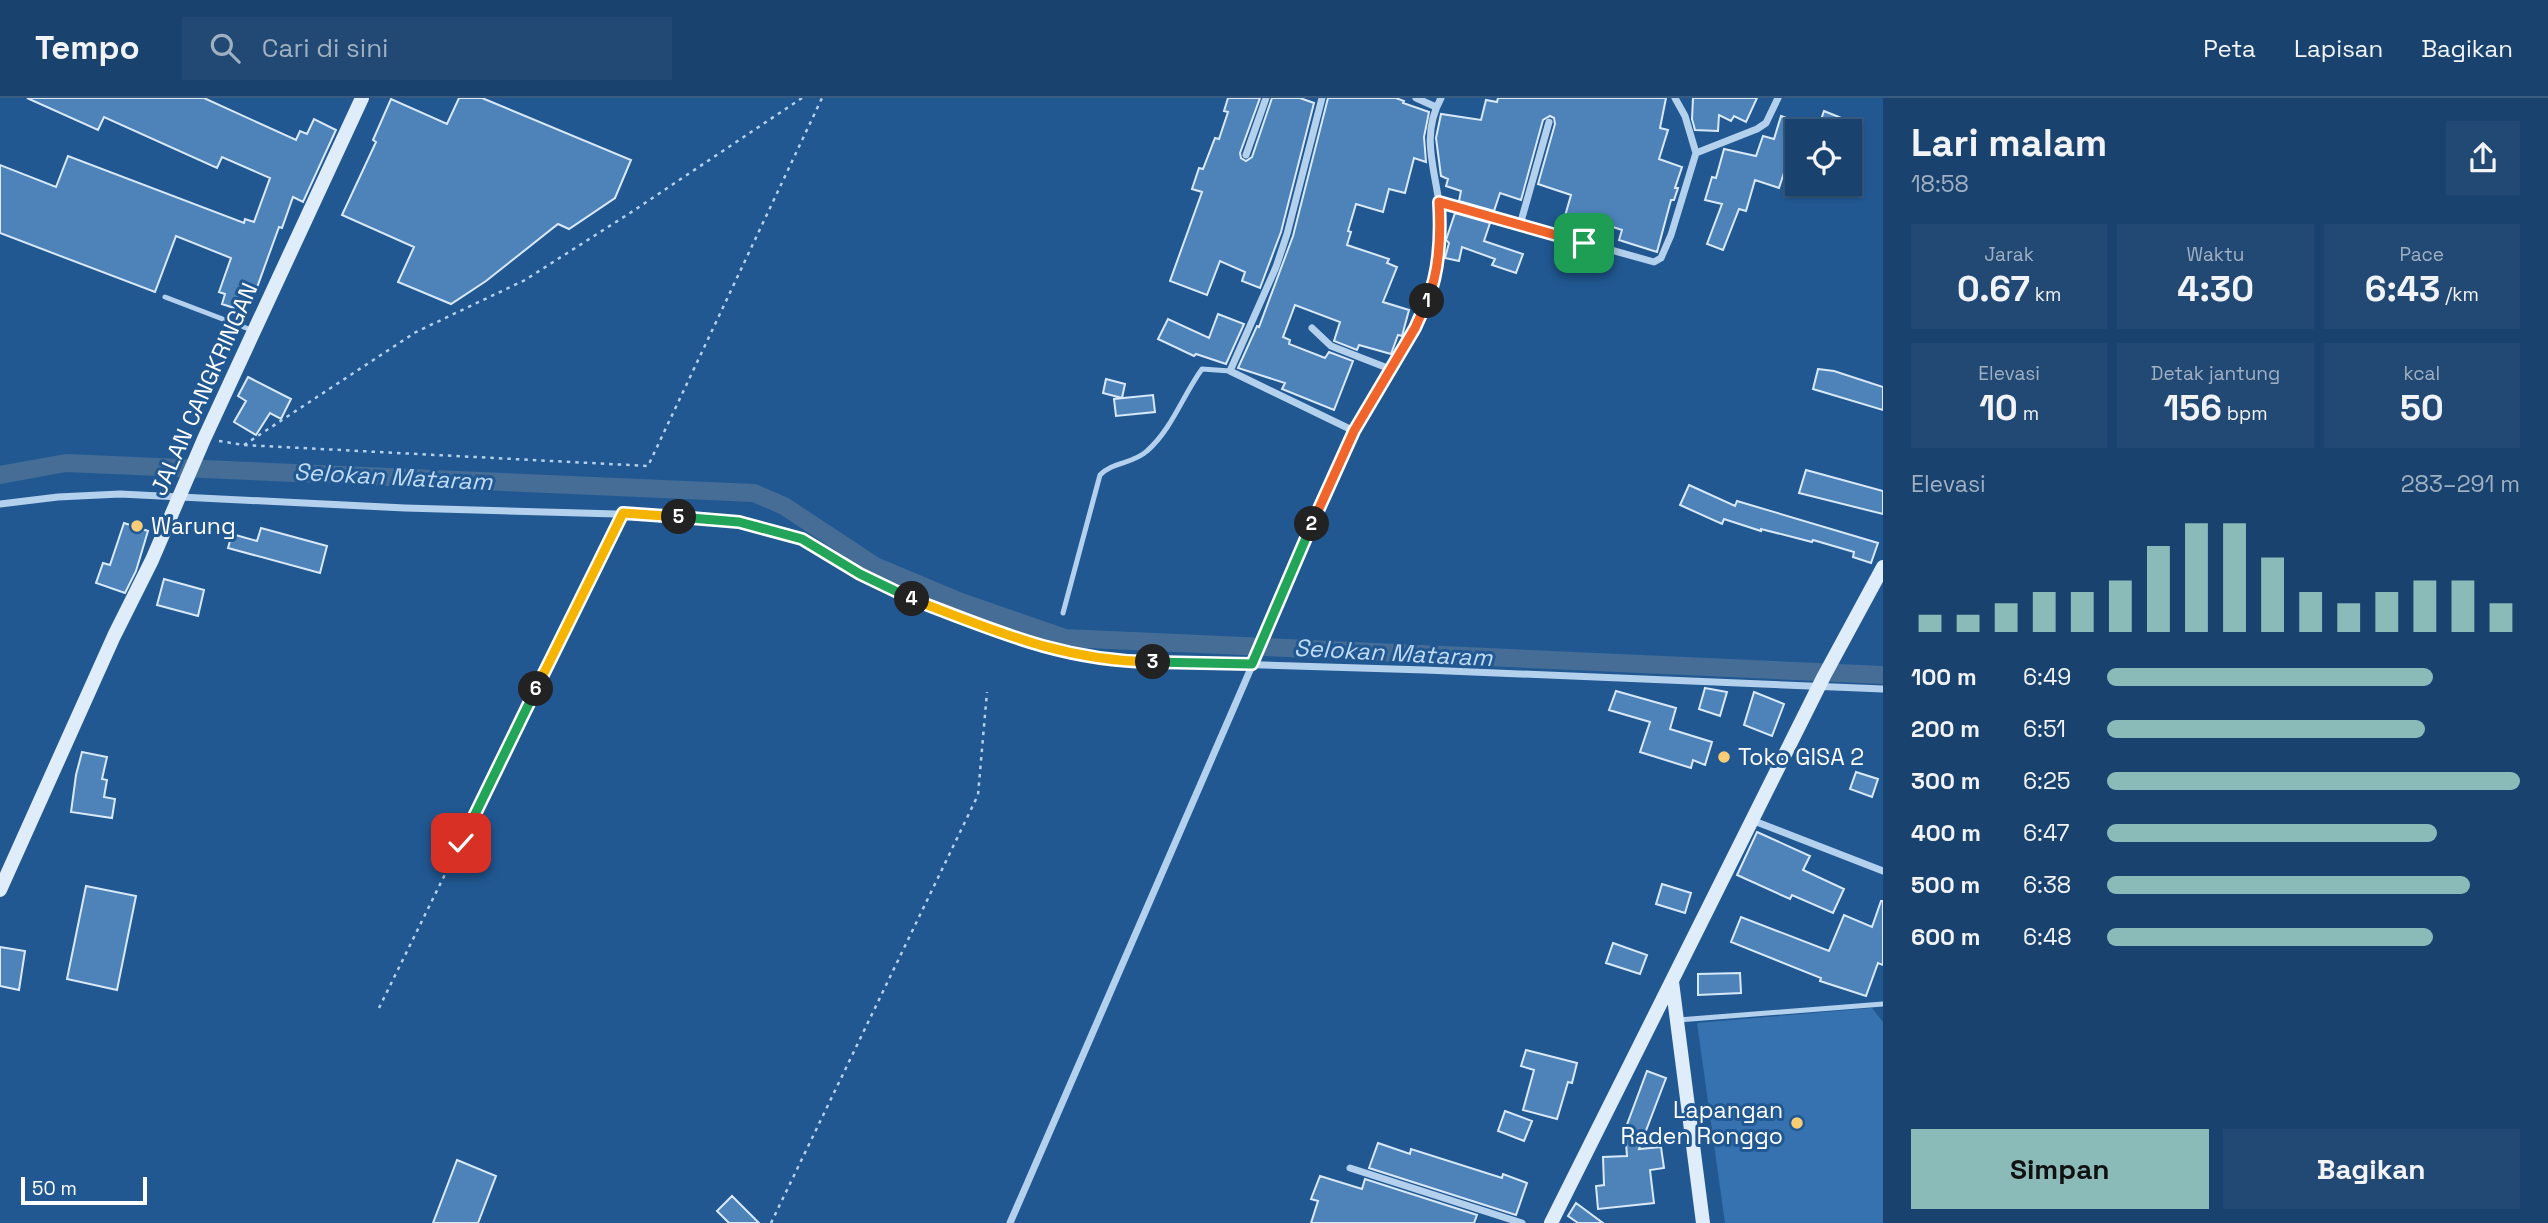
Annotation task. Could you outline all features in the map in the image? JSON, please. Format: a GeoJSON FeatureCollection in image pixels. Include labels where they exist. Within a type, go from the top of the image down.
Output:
{"type":"FeatureCollection","features":[{"type":"Feature","properties":{"kind":"main road","name":"JALAN CANGKRINGAN"},"geometry":{"type":"LineString","coordinates":[[0,890],[5,868],[183,492],[204,439],[362,98]]}},
{"type":"Feature","properties":{"kind":"main road"},"geometry":{"type":"LineString","coordinates":[[1552,1223],[1822,682],[1883,567]]}},
{"type":"Feature","properties":{"kind":"main road"},"geometry":{"type":"LineString","coordinates":[[1672,982],[1703,1223]]}},
{"type":"Feature","properties":{"kind":"street"},"geometry":{"type":"LineString","coordinates":[[1245,155],[1266,98]]}},
{"type":"Feature","properties":{"kind":"street"},"geometry":{"type":"LineString","coordinates":[[1322,98],[1276,267],[1230,371],[1354,431]]}},
{"type":"Feature","properties":{"kind":"street"},"geometry":{"type":"LineString","coordinates":[[1416,98],[1436,107]]}},
{"type":"Feature","properties":{"kind":"street"},"geometry":{"type":"LineString","coordinates":[[1010,1223],[1354,431],[1415,328],[1433,288],[1439,250],[1439,202],[1432,172],[1430,145],[1436,107],[1441,98]]}},
{"type":"Feature","properties":{"kind":"street"},"geometry":{"type":"LineString","coordinates":[[1439,202],[1654,262],[1661,258],[1671,235],[1696,153],[1685,116],[1675,98]]}},
{"type":"Feature","properties":{"kind":"street"},"geometry":{"type":"LineString","coordinates":[[1696,153],[1766,123],[1778,98]]}},
{"type":"Feature","properties":{"kind":"street"},"geometry":{"type":"LineString","coordinates":[[1520,225],[1549,122]]}},
{"type":"Feature","properties":{"kind":"street"},"geometry":{"type":"LineString","coordinates":[[1312,328],[1331,346],[1390,369]]}},
{"type":"Feature","properties":{"kind":"street"},"geometry":{"type":"LineString","coordinates":[[0,504],[58,496],[183,492],[405,509],[623,513],[739,522],[802,539],[902,596],[1031,644],[1074,655],[1147,662],[1822,682],[1883,690]]}},
{"type":"Feature","properties":{"kind":"street"},"geometry":{"type":"LineString","coordinates":[[1754,821],[1883,871]]}},
{"type":"Feature","properties":{"kind":"street"},"geometry":{"type":"LineString","coordinates":[[1350,1168],[1522,1223]]}},
{"type":"Feature","properties":{"kind":"lane"},"geometry":{"type":"LineString","coordinates":[[165,297],[254,331]]}},
{"type":"Feature","properties":{"kind":"lane"},"geometry":{"type":"LineString","coordinates":[[1063,613],[1100,475],[1111,467],[1137,459],[1149,450],[1202,369],[1230,371]]}},
{"type":"Feature","properties":{"kind":"lane"},"geometry":{"type":"LineString","coordinates":[[1678,1020],[1883,1004]]}},
{"type":"Feature","properties":{"kind":"path"},"geometry":{"type":"LineString","coordinates":[[244,445],[416,332],[525,280],[802,98]]}},
{"type":"Feature","properties":{"kind":"path"},"geometry":{"type":"LineString","coordinates":[[204,439],[244,445],[648,466],[822,98]]}},
{"type":"Feature","properties":{"kind":"path"},"geometry":{"type":"LineString","coordinates":[[379,1008],[623,513]]}},
{"type":"Feature","properties":{"kind":"path"},"geometry":{"type":"LineString","coordinates":[[771,1223],[978,795],[987,692]]}},
{"type":"Feature","properties":{"kind":"shaded area","name":"Lapangan Raden Ronggo"},"geometry":{"type":"Polygon","coordinates":[[[1872,1008],[1883,1022],[1883,1223],[1725,1223],[1697,1023],[1872,1008]]]}},
{"type":"Feature","properties":{"kind":"building"},"geometry":{"type":"Polygon","coordinates":[[[27,98],[204,98],[296,140],[300,131],[307,134],[314,119],[336,130],[303,202],[293,197],[251,304],[238,299],[234,308],[222,304],[225,294],[219,292],[231,258],[176,236],[155,292],[0,233],[0,165],[56,187],[68,156],[244,223],[245,219],[254,222],[270,178],[222,157],[217,168],[104,117],[98,130],[27,98]]]}},
{"type":"Feature","properties":{"kind":"building"},"geometry":{"type":"Polygon","coordinates":[[[459,98],[482,98],[631,160],[615,198],[569,229],[558,224],[486,281],[451,304],[398,282],[414,247],[342,215],[376,142],[373,140],[391,99],[447,124],[459,98]]]}},
{"type":"Feature","properties":{"kind":"building"},"geometry":{"type":"Polygon","coordinates":[[[1228,98],[1260,98],[1240,153],[1241,158],[1246,161],[1252,157],[1272,98],[1300,98],[1314,103],[1281,232],[1260,288],[1242,281],[1245,272],[1220,261],[1207,295],[1170,281],[1202,192],[1192,189],[1199,168],[1203,169],[1215,138],[1219,139],[1228,112],[1224,111],[1228,98]]]}},
{"type":"Feature","properties":{"kind":"building"},"geometry":{"type":"Polygon","coordinates":[[[1328,98],[1396,98],[1429,112],[1424,137],[1426,162],[1414,158],[1405,193],[1389,189],[1383,212],[1356,204],[1348,231],[1351,232],[1347,245],[1389,259],[1387,263],[1397,267],[1383,302],[1409,310],[1402,336],[1398,335],[1391,354],[1359,345],[1357,350],[1334,341],[1340,322],[1295,305],[1283,337],[1290,340],[1289,344],[1325,358],[1329,352],[1353,361],[1334,410],[1282,389],[1285,383],[1238,368],[1257,326],[1259,327],[1293,236],[1328,98]]]}},
{"type":"Feature","properties":{"kind":"building"},"geometry":{"type":"Polygon","coordinates":[[[1498,98],[1666,98],[1660,128],[1668,130],[1659,159],[1682,167],[1657,252],[1619,240],[1622,230],[1588,219],[1586,223],[1565,216],[1571,195],[1538,184],[1555,124],[1554,118],[1550,116],[1543,120],[1521,200],[1500,193],[1494,211],[1459,201],[1461,191],[1446,186],[1448,179],[1441,176],[1436,138],[1441,114],[1481,120],[1486,100],[1497,102],[1498,98]]]}},
{"type":"Feature","properties":{"kind":"building"},"geometry":{"type":"Polygon","coordinates":[[[1693,98],[1757,98],[1746,122],[1734,116],[1731,121],[1719,115],[1718,131],[1695,130],[1692,119],[1693,98]]]}},
{"type":"Feature","properties":{"kind":"building"},"geometry":{"type":"Polygon","coordinates":[[[1824,111],[1844,119],[1821,119],[1824,111]]]}},
{"type":"Feature","properties":{"kind":"building"},"geometry":{"type":"Polygon","coordinates":[[[1781,116],[1789,119],[1785,119],[1785,170],[1779,188],[1755,180],[1746,211],[1739,209],[1723,250],[1707,244],[1722,204],[1705,200],[1712,177],[1716,178],[1724,149],[1756,156],[1763,136],[1774,139],[1781,116]]]}},
{"type":"Feature","properties":{"kind":"building"},"geometry":{"type":"Polygon","coordinates":[[[1455,213],[1490,223],[1484,241],[1523,254],[1516,273],[1492,265],[1495,259],[1462,247],[1459,261],[1445,258],[1449,243],[1446,240],[1455,213]]]}},
{"type":"Feature","properties":{"kind":"building"},"geometry":{"type":"Polygon","coordinates":[[[1218,314],[1244,324],[1226,364],[1196,354],[1194,356],[1158,339],[1168,319],[1209,338],[1218,314]]]}},
{"type":"Feature","properties":{"kind":"building"},"geometry":{"type":"Polygon","coordinates":[[[1818,369],[1834,371],[1883,387],[1883,410],[1813,389],[1818,369]]]}},
{"type":"Feature","properties":{"kind":"building"},"geometry":{"type":"Polygon","coordinates":[[[248,377],[291,399],[281,419],[270,413],[256,435],[234,422],[246,401],[238,396],[248,377]]]}},
{"type":"Feature","properties":{"kind":"building"},"geometry":{"type":"Polygon","coordinates":[[[1106,379],[1125,384],[1122,398],[1103,393],[1106,379]]]}},
{"type":"Feature","properties":{"kind":"building"},"geometry":{"type":"Polygon","coordinates":[[[1153,395],[1155,412],[1116,416],[1114,399],[1153,395]]]}},
{"type":"Feature","properties":{"kind":"building"},"geometry":{"type":"Polygon","coordinates":[[[1806,470],[1883,491],[1883,514],[1799,493],[1806,470]]]}},
{"type":"Feature","properties":{"kind":"building"},"geometry":{"type":"Polygon","coordinates":[[[1689,485],[1735,506],[1737,501],[1878,543],[1871,563],[1853,557],[1854,552],[1813,540],[1812,542],[1761,531],[1724,519],[1722,524],[1680,505],[1689,485]]]}},
{"type":"Feature","properties":{"kind":"building"},"geometry":{"type":"Polygon","coordinates":[[[124,523],[148,531],[136,571],[125,593],[96,583],[103,563],[110,565],[124,523]]]}},
{"type":"Feature","properties":{"kind":"building"},"geometry":{"type":"Polygon","coordinates":[[[261,528],[327,546],[320,573],[228,548],[232,534],[257,541],[261,528]]]}},
{"type":"Feature","properties":{"kind":"building"},"geometry":{"type":"Polygon","coordinates":[[[164,579],[204,590],[198,616],[157,605],[164,579]]]}},
{"type":"Feature","properties":{"kind":"building"},"geometry":{"type":"Polygon","coordinates":[[[1705,688],[1727,692],[1720,716],[1699,709],[1705,688]]]}},
{"type":"Feature","properties":{"kind":"building"},"geometry":{"type":"Polygon","coordinates":[[[1616,691],[1676,708],[1670,729],[1712,742],[1705,765],[1693,760],[1691,768],[1640,752],[1650,722],[1609,710],[1616,691]]]}},
{"type":"Feature","properties":{"kind":"building"},"geometry":{"type":"Polygon","coordinates":[[[1754,692],[1784,704],[1772,736],[1744,725],[1754,692]]]}},
{"type":"Feature","properties":{"kind":"building"},"geometry":{"type":"Polygon","coordinates":[[[82,752],[107,757],[102,779],[107,780],[104,797],[115,799],[112,818],[71,812],[82,752]]]}},
{"type":"Feature","properties":{"kind":"building"},"geometry":{"type":"Polygon","coordinates":[[[1856,772],[1878,779],[1872,797],[1850,789],[1856,772]]]}},
{"type":"Feature","properties":{"kind":"building"},"geometry":{"type":"Polygon","coordinates":[[[1757,832],[1810,856],[1803,870],[1844,889],[1833,913],[1792,895],[1790,899],[1737,875],[1757,832]]]}},
{"type":"Feature","properties":{"kind":"building"},"geometry":{"type":"Polygon","coordinates":[[[1662,884],[1691,893],[1685,913],[1656,904],[1662,884]]]}},
{"type":"Feature","properties":{"kind":"building"},"geometry":{"type":"Polygon","coordinates":[[[86,886],[136,896],[117,990],[67,979],[86,886]]]}},
{"type":"Feature","properties":{"kind":"building"},"geometry":{"type":"Polygon","coordinates":[[[1881,901],[1883,965],[1878,963],[1866,996],[1820,981],[1821,978],[1731,942],[1741,917],[1829,951],[1844,915],[1872,927],[1881,901]]]}},
{"type":"Feature","properties":{"kind":"building"},"geometry":{"type":"Polygon","coordinates":[[[1613,943],[1647,955],[1640,974],[1606,963],[1613,943]]]}},
{"type":"Feature","properties":{"kind":"building"},"geometry":{"type":"Polygon","coordinates":[[[0,947],[25,951],[19,990],[0,986],[0,947]]]}},
{"type":"Feature","properties":{"kind":"building"},"geometry":{"type":"Polygon","coordinates":[[[1740,973],[1741,993],[1698,995],[1698,974],[1740,973]]]}},
{"type":"Feature","properties":{"kind":"building"},"geometry":{"type":"Polygon","coordinates":[[[1526,1050],[1577,1063],[1557,1119],[1523,1110],[1534,1070],[1521,1066],[1526,1050]]]}},
{"type":"Feature","properties":{"kind":"building"},"geometry":{"type":"Polygon","coordinates":[[[1647,1071],[1666,1078],[1639,1149],[1661,1147],[1664,1168],[1650,1170],[1654,1203],[1598,1209],[1596,1186],[1604,1185],[1603,1157],[1627,1156],[1625,1130],[1647,1071]]]}},
{"type":"Feature","properties":{"kind":"building"},"geometry":{"type":"Polygon","coordinates":[[[1505,1111],[1532,1121],[1524,1141],[1498,1131],[1505,1111]]]}},
{"type":"Feature","properties":{"kind":"building"},"geometry":{"type":"Polygon","coordinates":[[[1378,1143],[1410,1154],[1411,1149],[1502,1178],[1503,1174],[1527,1183],[1516,1215],[1369,1168],[1378,1143]]]}},
{"type":"Feature","properties":{"kind":"building"},"geometry":{"type":"Polygon","coordinates":[[[457,1160],[496,1176],[478,1223],[433,1223],[457,1160]]]}},
{"type":"Feature","properties":{"kind":"building"},"geometry":{"type":"Polygon","coordinates":[[[1320,1176],[1362,1189],[1365,1179],[1477,1215],[1474,1223],[1311,1223],[1318,1201],[1311,1199],[1320,1176]]]}},
{"type":"Feature","properties":{"kind":"building"},"geometry":{"type":"Polygon","coordinates":[[[732,1196],[759,1223],[729,1223],[717,1211],[732,1196]]]}},
{"type":"Feature","properties":{"kind":"building"},"geometry":{"type":"Polygon","coordinates":[[[1576,1203],[1603,1223],[1578,1223],[1568,1216],[1576,1203]]]}},
{"type":"Feature","properties":{"kind":"waterway","name":"Selokan Mataram"},"geometry":{"type":"LineString","coordinates":[[0,475],[66,463],[754,493],[784,506],[875,566],[961,602],[1065,638],[1883,675]]}},
{"type":"Feature","properties":{"kind":"place","name":"Warung"},"geometry":{"type":"Point","coordinates":[137,526]}},
{"type":"Feature","properties":{"kind":"place","name":"Toko GISA 2"},"geometry":{"type":"Point","coordinates":[1724,757]}},
{"type":"Feature","properties":{"kind":"place","name":"Lapangan Raden Ronggo"},"geometry":{"type":"Point","coordinates":[1797,1123]}},
{"type":"Feature","properties":{"kind":"route"},"geometry":{"type":"LineString","coordinates":[[461,843],[623,513],[739,522],[774,530],[802,539],[902,596],[1031,644],[1074,655],[1104,660],[1252,664],[1354,431],[1415,328],[1433,288],[1439,250],[1439,202],[1584,243]]}}]}
